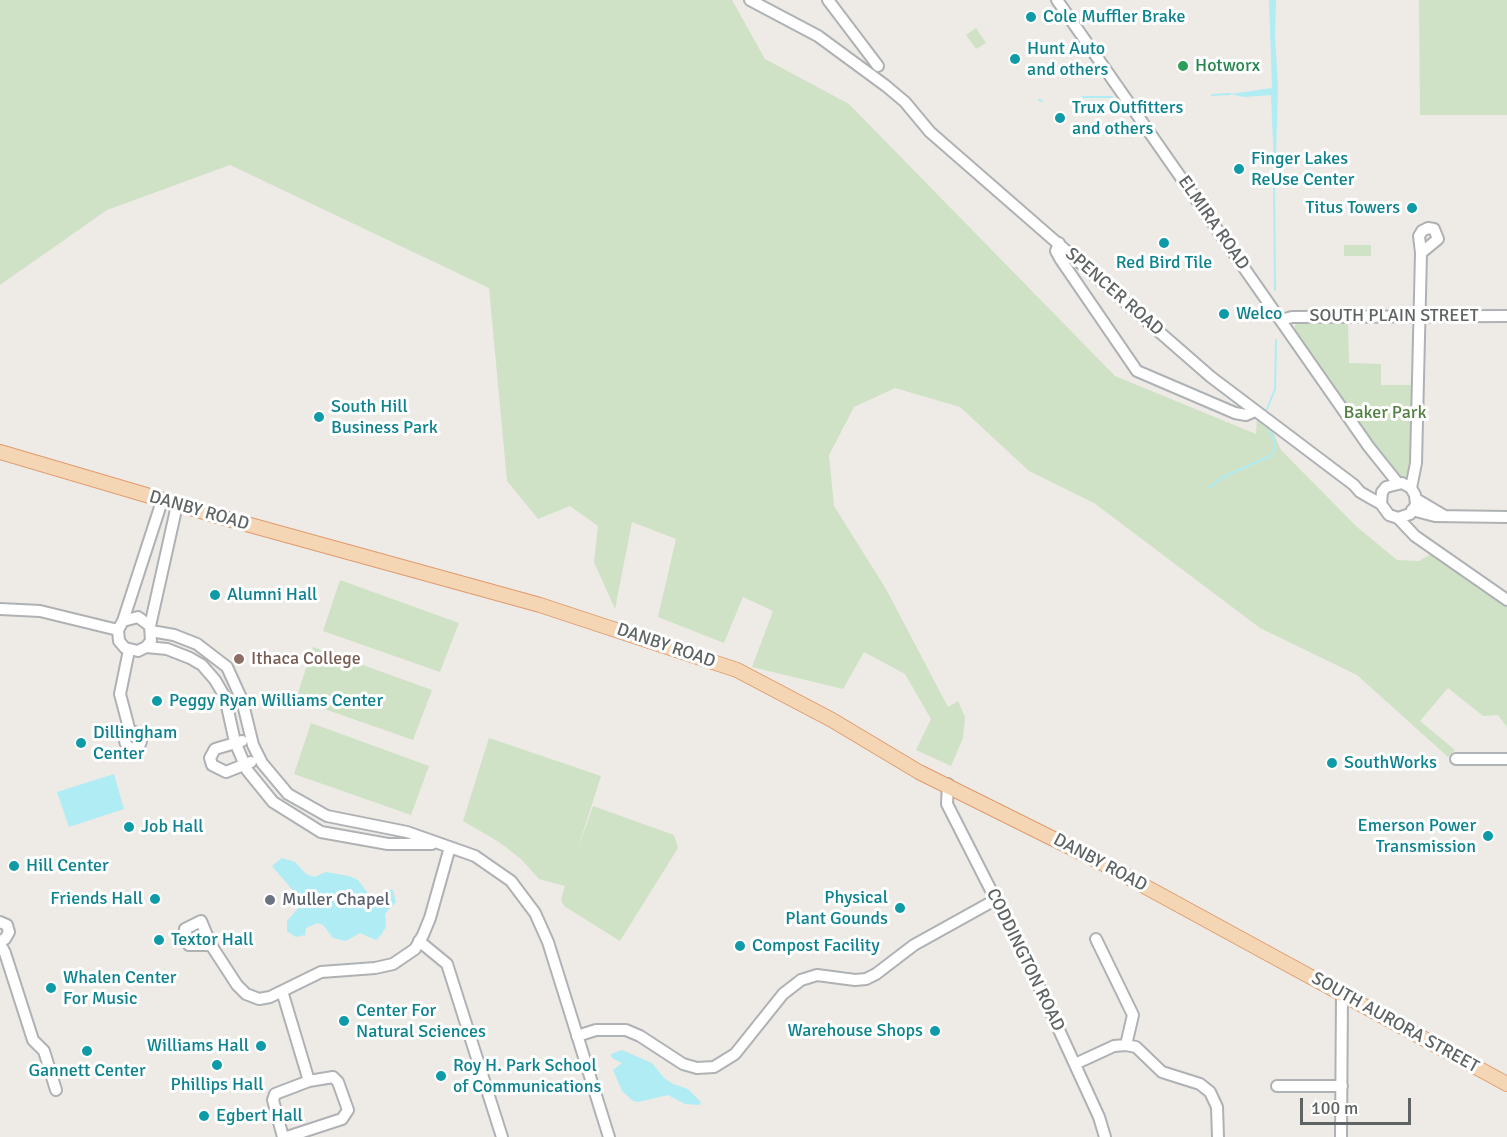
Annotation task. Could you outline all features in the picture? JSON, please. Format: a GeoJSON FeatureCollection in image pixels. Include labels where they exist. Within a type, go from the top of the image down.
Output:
{"type":"FeatureCollection","features":[{"type":"Feature","properties":{"kind":"main road","name":"DANBY ROAD"},"geometry":{"type":"LineString","coordinates":[[0,452],[162,501],[551,608],[737,670],[831,720],[919,772],[948,784],[1102,863],[1283,962]]}},
{"type":"Feature","properties":{"kind":"main road","name":"SOUTH AURORA STREET"},"geometry":{"type":"LineString","coordinates":[[1283,962],[1507,1084]]}},
{"type":"Feature","properties":{"kind":"street","name":"SPENCER ROAD"},"geometry":{"type":"LineString","coordinates":[[750,0],[818,36],[886,86],[930,132],[1211,377],[1354,485],[1360,492],[1381,504]]}},
{"type":"Feature","properties":{"kind":"street"},"geometry":{"type":"LineString","coordinates":[[828,0],[878,66]]}},
{"type":"Feature","properties":{"kind":"street","name":"ELMIRA ROAD"},"geometry":{"type":"LineString","coordinates":[[1057,0],[1369,447],[1397,482]]}},
{"type":"Feature","properties":{"kind":"street"},"geometry":{"type":"LineString","coordinates":[[1059,243],[1056,251],[1061,260],[1137,371],[1190,391],[1235,413],[1246,415],[1255,411]]}},
{"type":"Feature","properties":{"kind":"street"},"geometry":{"type":"LineString","coordinates":[[1421,253],[1415,473],[1411,488],[1413,508],[1423,540]]}},
{"type":"Feature","properties":{"kind":"street","name":"SOUTH PLAIN STREET"},"geometry":{"type":"LineString","coordinates":[[1281,320],[1292,316],[1507,316]]}},
{"type":"Feature","properties":{"kind":"street","name":"ELMIRA ROAD"},"geometry":{"type":"LineString","coordinates":[[1369,447],[1384,490]]}},
{"type":"Feature","properties":{"kind":"street"},"geometry":{"type":"LineString","coordinates":[[1411,488],[1397,482],[1384,490],[1381,504],[1386,512],[1398,518],[1423,540],[1507,600]]}},
{"type":"Feature","properties":{"kind":"street","name":"SPENCER ROAD"},"geometry":{"type":"LineString","coordinates":[[1354,485],[1384,490]]}},
{"type":"Feature","properties":{"kind":"street"},"geometry":{"type":"LineString","coordinates":[[162,501],[121,626],[119,641],[129,650],[138,651],[151,641],[151,628],[177,505]]}},
{"type":"Feature","properties":{"kind":"street"},"geometry":{"type":"LineString","coordinates":[[1398,518],[1413,508],[1443,515],[1507,518]]}},
{"type":"Feature","properties":{"kind":"street"},"geometry":{"type":"LineString","coordinates":[[0,609],[40,610],[121,626],[138,617],[151,628],[197,644],[227,667],[242,700],[251,741],[258,757],[288,794],[327,816],[407,832],[475,856],[500,871],[526,899],[548,942],[609,1137]]}},
{"type":"Feature","properties":{"kind":"street"},"geometry":{"type":"LineString","coordinates":[[146,647],[167,649],[202,665],[215,680],[225,698],[235,742],[246,766],[257,784],[273,802],[321,831],[388,844],[450,847]]}},
{"type":"Feature","properties":{"kind":"street"},"geometry":{"type":"LineString","coordinates":[[129,650],[120,694],[130,732]]}},
{"type":"Feature","properties":{"kind":"street"},"geometry":{"type":"LineString","coordinates":[[251,741],[235,742],[214,749],[210,758],[212,765],[226,772],[246,766],[258,757]]}},
{"type":"Feature","properties":{"kind":"street"},"geometry":{"type":"LineString","coordinates":[[1456,759],[1507,759]]}},
{"type":"Feature","properties":{"kind":"street","name":"CODDINGTON ROAD"},"geometry":{"type":"LineString","coordinates":[[948,784],[946,804],[1031,969],[1099,1117],[1105,1137]]}},
{"type":"Feature","properties":{"kind":"street"},"geometry":{"type":"LineString","coordinates":[[211,945],[237,985],[246,994],[260,999],[321,972],[375,968],[393,964],[407,957],[419,941],[430,918],[450,847]]}},
{"type":"Feature","properties":{"kind":"street"},"geometry":{"type":"LineString","coordinates":[[577,1036],[596,1030],[626,1030],[640,1036],[683,1064],[697,1068],[714,1067],[735,1054],[783,994],[801,980],[816,975],[855,980],[876,974],[914,945],[996,900]]}},
{"type":"Feature","properties":{"kind":"street"},"geometry":{"type":"LineString","coordinates":[[0,922],[7,925],[9,932],[0,942],[33,1040],[44,1051],[56,1090]]}},
{"type":"Feature","properties":{"kind":"street"},"geometry":{"type":"LineString","coordinates":[[1096,939],[1133,1015],[1126,1045]]}},
{"type":"Feature","properties":{"kind":"street"},"geometry":{"type":"LineString","coordinates":[[419,941],[443,958],[450,970],[502,1137]]}},
{"type":"Feature","properties":{"kind":"street"},"geometry":{"type":"LineString","coordinates":[[282,991],[309,1081]]}},
{"type":"Feature","properties":{"kind":"street"},"geometry":{"type":"LineString","coordinates":[[1341,1137],[1342,994]]}},
{"type":"Feature","properties":{"kind":"street"},"geometry":{"type":"LineString","coordinates":[[1075,1064],[1114,1046],[1126,1045],[1141,1050],[1162,1072],[1200,1084],[1210,1092],[1217,1107],[1218,1137]]}},
{"type":"Feature","properties":{"kind":"street"},"geometry":{"type":"LineString","coordinates":[[333,1077],[338,1082],[348,1110],[342,1119],[285,1137],[273,1100],[275,1094],[309,1081],[333,1077]]}},
{"type":"Feature","properties":{"kind":"street"},"geometry":{"type":"LineString","coordinates":[[1277,1086],[1342,1086]]}},
{"type":"Feature","properties":{"kind":"green space"},"geometry":{"type":"Polygon","coordinates":[[[0,0],[732,0],[765,59],[849,104],[1115,376],[1256,434],[1257,419],[1274,434],[1281,450],[1356,526],[1397,560],[1419,561],[1433,553],[1507,605],[1507,727],[1498,715],[1483,716],[1448,688],[1420,721],[1455,750],[1448,757],[1357,675],[1260,628],[1094,503],[1029,471],[960,407],[895,388],[854,407],[829,455],[834,506],[886,589],[948,707],[958,701],[965,717],[963,738],[951,766],[916,750],[931,719],[905,674],[864,652],[843,689],[752,667],[773,611],[743,597],[724,643],[658,617],[676,539],[632,522],[615,609],[594,562],[598,526],[570,506],[538,519],[507,481],[489,288],[230,165],[107,210],[0,285],[0,0]]]}},
{"type":"Feature","properties":{"kind":"green space"},"geometry":{"type":"Polygon","coordinates":[[[1419,0],[1507,0],[1507,115],[1420,115],[1419,0]]]}},
{"type":"Feature","properties":{"kind":"green space"},"geometry":{"type":"Polygon","coordinates":[[[976,28],[986,43],[976,49],[966,35],[976,28]]]}},
{"type":"Feature","properties":{"kind":"green space"},"geometry":{"type":"Polygon","coordinates":[[[1344,245],[1371,245],[1371,256],[1344,256],[1344,245]]]}},
{"type":"Feature","properties":{"kind":"green space","name":"Baker Park"},"geometry":{"type":"Polygon","coordinates":[[[1299,322],[1348,322],[1349,363],[1381,364],[1381,385],[1412,385],[1412,465],[1409,482],[1395,475],[1295,330],[1295,325],[1299,322]]]}},
{"type":"Feature","properties":{"kind":"green space"},"geometry":{"type":"Polygon","coordinates":[[[340,580],[459,623],[440,672],[323,631],[340,580]]]}},
{"type":"Feature","properties":{"kind":"green space"},"geometry":{"type":"Polygon","coordinates":[[[313,647],[432,690],[413,740],[296,699],[313,647]]]}},
{"type":"Feature","properties":{"kind":"green space"},"geometry":{"type":"Polygon","coordinates":[[[311,723],[429,766],[411,815],[294,774],[311,723]]]}},
{"type":"Feature","properties":{"kind":"green space"},"geometry":{"type":"Polygon","coordinates":[[[489,738],[601,776],[576,854],[593,806],[674,835],[678,848],[620,941],[564,906],[561,900],[565,886],[539,879],[521,859],[499,842],[463,821],[489,738]]]}},
{"type":"Feature","properties":{"kind":"water"},"geometry":{"type":"Polygon","coordinates":[[[1269,0],[1276,0],[1275,36],[1278,88],[1275,191],[1271,95],[1244,97],[1230,94],[1272,88],[1269,0]]]}},
{"type":"Feature","properties":{"kind":"water"},"geometry":{"type":"Polygon","coordinates":[[[114,774],[124,809],[69,827],[57,792],[114,774]]]}},
{"type":"Feature","properties":{"kind":"water"},"geometry":{"type":"Polygon","coordinates":[[[282,858],[295,862],[306,874],[314,877],[326,872],[358,880],[373,900],[387,889],[393,890],[396,902],[385,914],[386,927],[381,935],[376,940],[360,933],[346,941],[333,938],[323,925],[318,923],[306,928],[305,935],[296,937],[287,931],[287,921],[301,905],[301,900],[272,866],[282,858]]]}},
{"type":"Feature","properties":{"kind":"water"},"geometry":{"type":"Polygon","coordinates":[[[622,1050],[652,1063],[664,1078],[688,1089],[701,1102],[700,1105],[685,1104],[668,1095],[638,1102],[633,1101],[622,1091],[613,1070],[622,1063],[612,1058],[611,1054],[622,1050]]]}},
{"type":"Feature","properties":{"kind":"waterway"},"geometry":{"type":"LineString","coordinates":[[1212,95],[1230,94]]}},
{"type":"Feature","properties":{"kind":"waterway"},"geometry":{"type":"LineString","coordinates":[[1083,97],[1112,97]]}},
{"type":"Feature","properties":{"kind":"waterway"},"geometry":{"type":"LineString","coordinates":[[1274,188],[1275,290]]}},
{"type":"Feature","properties":{"kind":"waterway"},"geometry":{"type":"LineString","coordinates":[[1267,409],[1275,389],[1276,340]]}},
{"type":"Feature","properties":{"kind":"waterway"},"geometry":{"type":"LineString","coordinates":[[1209,488],[1221,478],[1270,456],[1274,451],[1275,442],[1269,429]]}},
{"type":"Feature","properties":{"kind":"place","name":"Cole Muffler Brake"},"geometry":{"type":"Point","coordinates":[1031,17]}},
{"type":"Feature","properties":{"kind":"place","name":"Hunt Auto and others"},"geometry":{"type":"Point","coordinates":[1015,59]}},
{"type":"Feature","properties":{"kind":"place","name":"Hotworx"},"geometry":{"type":"Point","coordinates":[1183,66]}},
{"type":"Feature","properties":{"kind":"place","name":"Trux Outfitters and others"},"geometry":{"type":"Point","coordinates":[1060,118]}},
{"type":"Feature","properties":{"kind":"place","name":"Finger Lakes ReUse Center"},"geometry":{"type":"Point","coordinates":[1239,169]}},
{"type":"Feature","properties":{"kind":"place","name":"Titus Towers"},"geometry":{"type":"Point","coordinates":[1412,208]}},
{"type":"Feature","properties":{"kind":"place","name":"Red Bird Tile"},"geometry":{"type":"Point","coordinates":[1164,243]}},
{"type":"Feature","properties":{"kind":"place","name":"Welco"},"geometry":{"type":"Point","coordinates":[1224,314]}},
{"type":"Feature","properties":{"kind":"place","name":"South Hill Business Park"},"geometry":{"type":"Point","coordinates":[319,417]}},
{"type":"Feature","properties":{"kind":"place","name":"Alumni Hall"},"geometry":{"type":"Point","coordinates":[215,595]}},
{"type":"Feature","properties":{"kind":"place","name":"Ithaca College"},"geometry":{"type":"Point","coordinates":[239,659]}},
{"type":"Feature","properties":{"kind":"place","name":"Peggy Ryan Williams Center"},"geometry":{"type":"Point","coordinates":[157,701]}},
{"type":"Feature","properties":{"kind":"place","name":"Dillingham Center"},"geometry":{"type":"Point","coordinates":[81,743]}},
{"type":"Feature","properties":{"kind":"place","name":"SouthWorks"},"geometry":{"type":"Point","coordinates":[1332,763]}},
{"type":"Feature","properties":{"kind":"place","name":"Job Hall"},"geometry":{"type":"Point","coordinates":[129,827]}},
{"type":"Feature","properties":{"kind":"place","name":"Emerson Power Transmission"},"geometry":{"type":"Point","coordinates":[1488,836]}},
{"type":"Feature","properties":{"kind":"place","name":"Hill Center"},"geometry":{"type":"Point","coordinates":[14,866]}},
{"type":"Feature","properties":{"kind":"place","name":"Friends Hall"},"geometry":{"type":"Point","coordinates":[155,899]}},
{"type":"Feature","properties":{"kind":"place","name":"Muller Chapel"},"geometry":{"type":"Point","coordinates":[270,900]}},
{"type":"Feature","properties":{"kind":"place","name":"Physical Plant Gounds"},"geometry":{"type":"Point","coordinates":[900,908]}},
{"type":"Feature","properties":{"kind":"place","name":"Textor Hall"},"geometry":{"type":"Point","coordinates":[159,940]}},
{"type":"Feature","properties":{"kind":"place","name":"Compost Facility"},"geometry":{"type":"Point","coordinates":[740,946]}},
{"type":"Feature","properties":{"kind":"place","name":"Whalen Center For Music"},"geometry":{"type":"Point","coordinates":[51,988]}},
{"type":"Feature","properties":{"kind":"place","name":"Center For Natural Sciences"},"geometry":{"type":"Point","coordinates":[344,1021]}},
{"type":"Feature","properties":{"kind":"place","name":"Warehouse Shops"},"geometry":{"type":"Point","coordinates":[935,1031]}},
{"type":"Feature","properties":{"kind":"place","name":"Williams Hall"},"geometry":{"type":"Point","coordinates":[261,1046]}},
{"type":"Feature","properties":{"kind":"place","name":"Gannett Center"},"geometry":{"type":"Point","coordinates":[87,1051]}},
{"type":"Feature","properties":{"kind":"place","name":"Phillips Hall"},"geometry":{"type":"Point","coordinates":[217,1065]}},
{"type":"Feature","properties":{"kind":"place","name":"Roy H. Park School of Communications"},"geometry":{"type":"Point","coordinates":[441,1076]}},
{"type":"Feature","properties":{"kind":"place","name":"Egbert Hall"},"geometry":{"type":"Point","coordinates":[204,1116]}}]}
